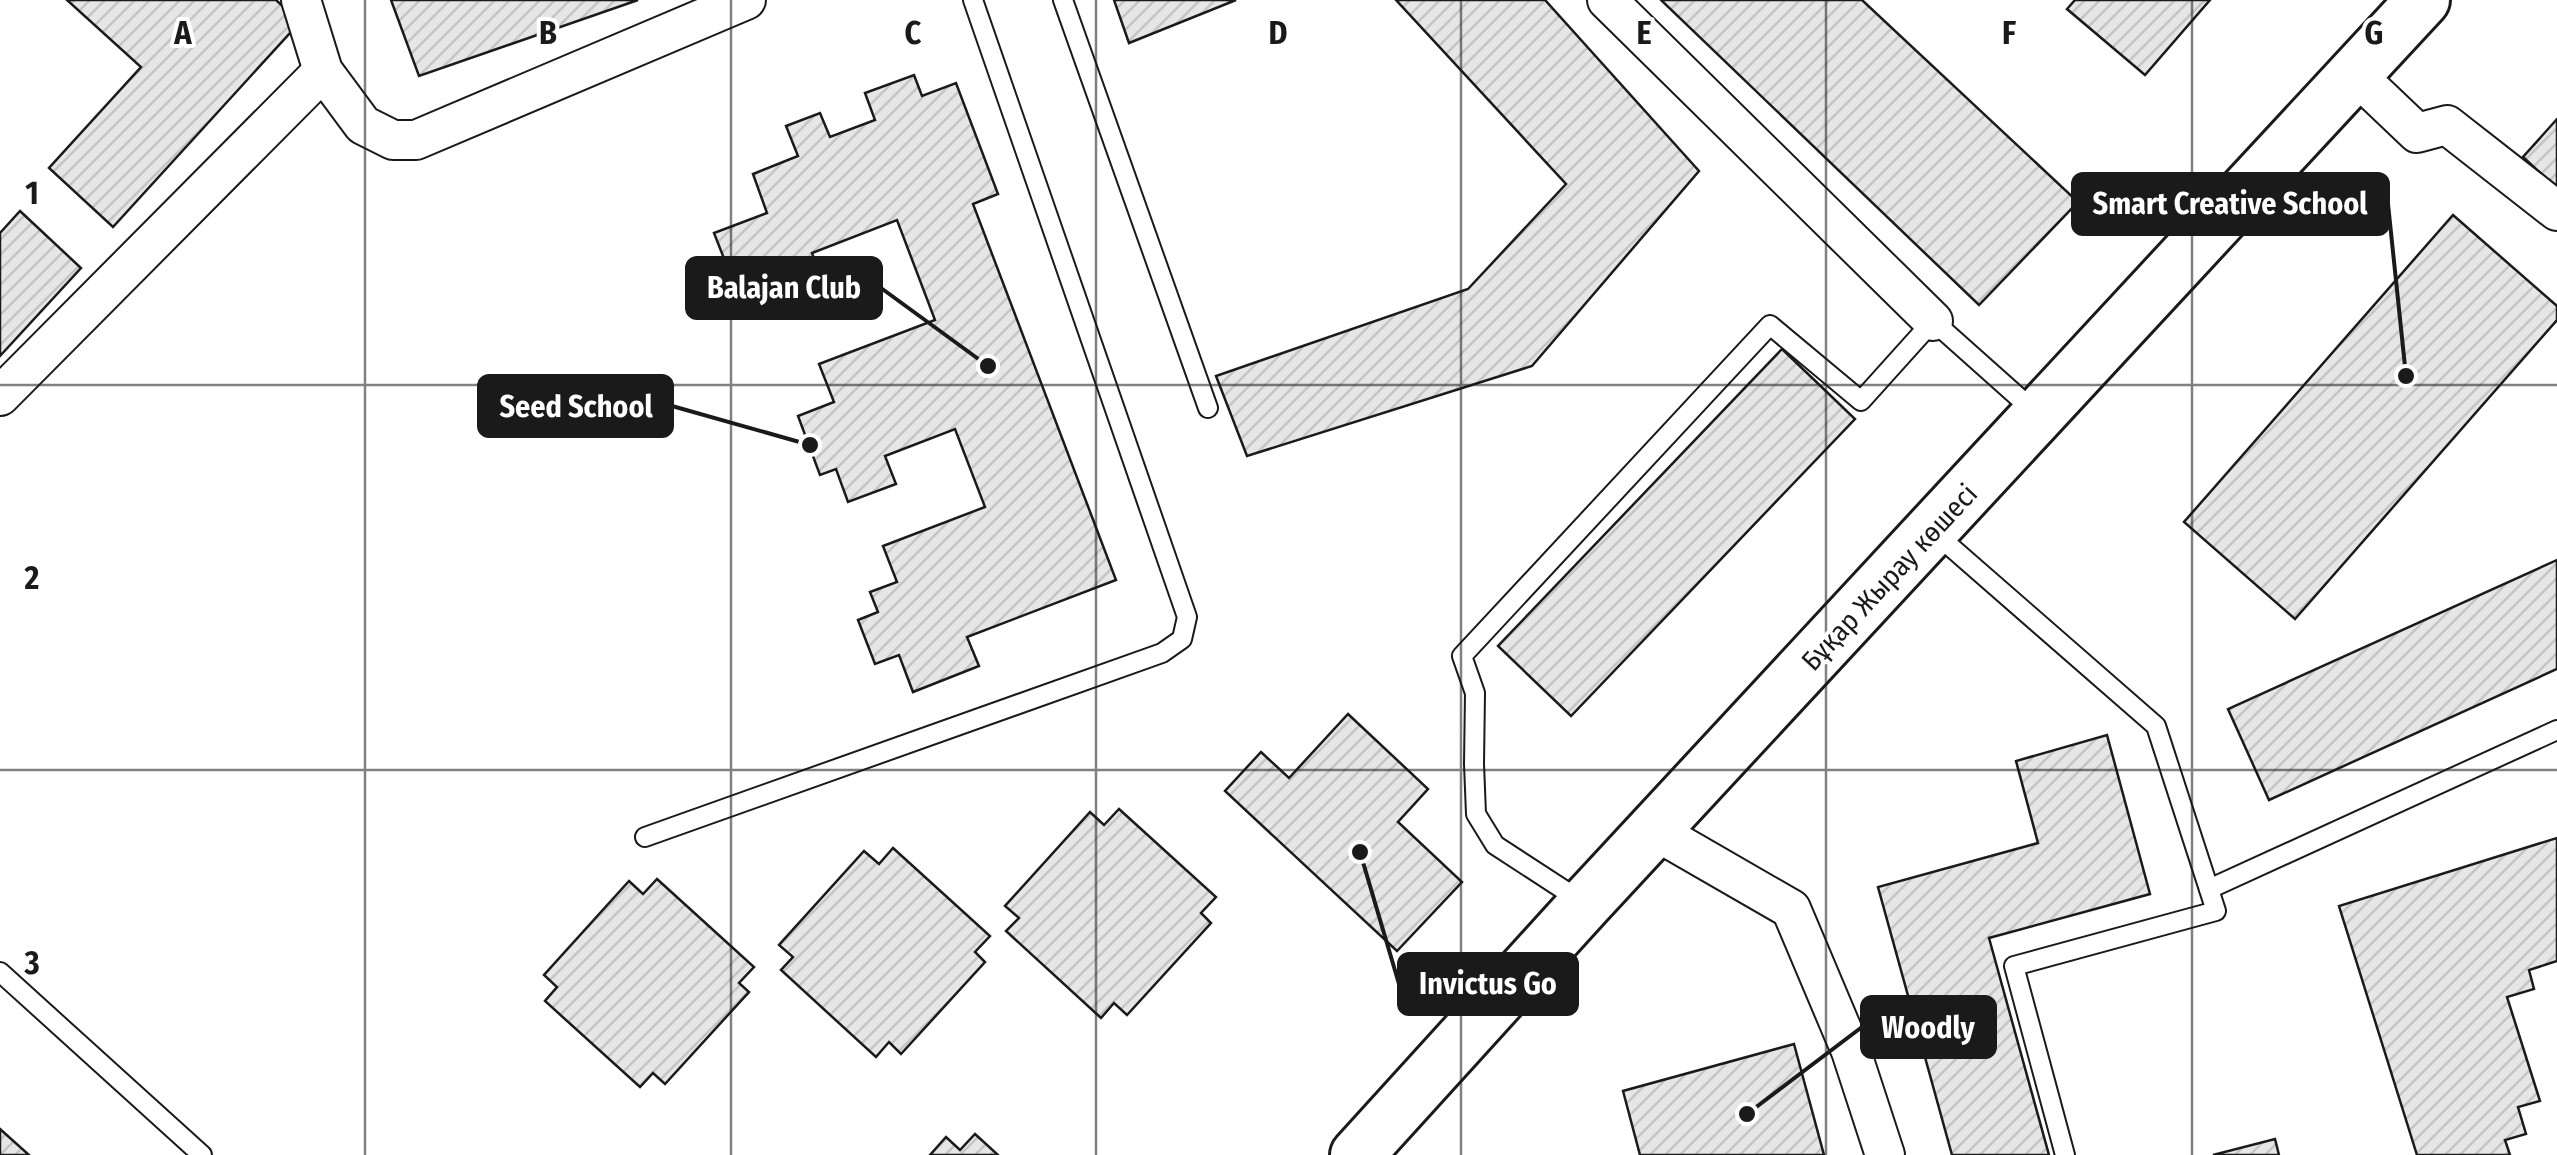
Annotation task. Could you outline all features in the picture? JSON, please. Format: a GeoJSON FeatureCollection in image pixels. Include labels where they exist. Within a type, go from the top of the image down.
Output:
{"type":"FeatureCollection","features":[{"type":"Feature","properties":{"kind":"street"},"geometry":{"type":"LineString","coordinates":[[301,0],[323,71],[363,125],[393,140],[416,140],[746,0]]}},
{"type":"Feature","properties":{"kind":"street"},"geometry":{"type":"LineString","coordinates":[[1608,0],[1933,321]]}},
{"type":"Feature","properties":{"kind":"street","name":"Бұқар Жырау көшесі"},"geometry":{"type":"LineString","coordinates":[[1356,1155],[2423,0]]}},
{"type":"Feature","properties":{"kind":"street"},"geometry":{"type":"LineString","coordinates":[[0,396],[323,71]]}},
{"type":"Feature","properties":{"kind":"street"},"geometry":{"type":"LineString","coordinates":[[2355,74],[2417,133],[2448,124],[2557,211]]}},
{"type":"Feature","properties":{"kind":"street"},"geometry":{"type":"LineString","coordinates":[[1654,830],[1791,909],[1851,1051],[1884,1155]]}},
{"type":"Feature","properties":{"kind":"lane"},"geometry":{"type":"LineString","coordinates":[[645,837],[1162,653],[1182,639],[1187,617],[973,0]]}},
{"type":"Feature","properties":{"kind":"lane"},"geometry":{"type":"LineString","coordinates":[[1063,0],[1208,408]]}},
{"type":"Feature","properties":{"kind":"lane"},"geometry":{"type":"LineString","coordinates":[[1585,904],[1495,845],[1476,814],[1475,693],[1462,656],[1770,325],[1862,401],[1933,321],[2038,415]]}},
{"type":"Feature","properties":{"kind":"lane"},"geometry":{"type":"LineString","coordinates":[[1932,530],[2156,726],[2216,912],[2014,966],[2066,1155]]}},
{"type":"Feature","properties":{"kind":"lane"},"geometry":{"type":"LineString","coordinates":[[2209,889],[2557,730]]}},
{"type":"Feature","properties":{"kind":"lane"},"geometry":{"type":"LineString","coordinates":[[0,972],[202,1155]]}},
{"type":"Feature","properties":{"kind":"building"},"geometry":{"type":"Polygon","coordinates":[[[67,0],[276,0],[300,22],[113,227],[49,168],[141,67],[67,0]]]}},
{"type":"Feature","properties":{"kind":"building"},"geometry":{"type":"Polygon","coordinates":[[[391,0],[638,0],[419,76],[391,0]]]}},
{"type":"Feature","properties":{"kind":"building"},"geometry":{"type":"Polygon","coordinates":[[[1114,0],[1236,0],[1129,43],[1114,0]]]}},
{"type":"Feature","properties":{"kind":"building"},"geometry":{"type":"Polygon","coordinates":[[[1396,0],[1545,0],[1699,171],[1532,366],[1247,456],[1216,376],[1468,289],[1566,184],[1396,0]]]}},
{"type":"Feature","properties":{"kind":"building"},"geometry":{"type":"Polygon","coordinates":[[[1661,0],[1862,0],[2078,202],[1979,305],[1661,0]]]}},
{"type":"Feature","properties":{"kind":"building"},"geometry":{"type":"Polygon","coordinates":[[[2075,0],[2210,0],[2145,75],[2067,9],[2075,0]]]}},
{"type":"Feature","properties":{"kind":"building"},"geometry":{"type":"Polygon","coordinates":[[[914,75],[922,96],[956,83],[998,194],[973,204],[1116,580],[967,637],[979,666],[913,692],[899,655],[875,664],[858,620],[878,612],[870,592],[897,582],[883,546],[985,507],[955,429],[885,456],[896,484],[848,502],[836,469],[820,475],[798,416],[834,402],[819,364],[935,320],[897,220],[812,253],[825,288],[777,307],[765,278],[736,289],[714,233],[767,213],[753,174],[798,156],[786,126],[820,113],[830,137],[875,120],[865,93],[914,75]]]}},
{"type":"Feature","properties":{"kind":"building"},"geometry":{"type":"Polygon","coordinates":[[[2557,119],[2557,188],[2523,157],[2557,119]]]}},
{"type":"Feature","properties":{"kind":"building"},"geometry":{"type":"Polygon","coordinates":[[[20,211],[81,268],[0,356],[0,233],[20,211]]]}},
{"type":"Feature","properties":{"kind":"building"},"geometry":{"type":"Polygon","coordinates":[[[2453,215],[2557,306],[2557,320],[2295,619],[2184,522],[2453,215]]]}},
{"type":"Feature","properties":{"kind":"building"},"geometry":{"type":"Polygon","coordinates":[[[1782,349],[1855,419],[1571,716],[1498,646],[1782,349]]]}},
{"type":"Feature","properties":{"kind":"building"},"geometry":{"type":"Polygon","coordinates":[[[2557,560],[2557,669],[2269,800],[2228,709],[2557,560]]]}},
{"type":"Feature","properties":{"kind":"building"},"geometry":{"type":"Polygon","coordinates":[[[1348,714],[1428,789],[1398,822],[1462,882],[1397,951],[1225,791],[1261,752],[1289,778],[1348,714]]]}},
{"type":"Feature","properties":{"kind":"building"},"geometry":{"type":"Polygon","coordinates":[[[2107,735],[2150,894],[1989,938],[2049,1155],[1952,1155],[1878,887],[2038,843],[2016,761],[2107,735]]]}},
{"type":"Feature","properties":{"kind":"building"},"geometry":{"type":"Polygon","coordinates":[[[1119,809],[1216,897],[1201,913],[1211,923],[1127,1015],[1114,1003],[1101,1018],[1006,931],[1019,918],[1005,906],[1090,812],[1104,825],[1119,809]]]}},
{"type":"Feature","properties":{"kind":"building"},"geometry":{"type":"Polygon","coordinates":[[[2557,838],[2557,961],[2529,970],[2534,989],[2507,997],[2540,1101],[2518,1107],[2526,1134],[2505,1140],[2510,1155],[2417,1155],[2339,906],[2557,838]]]}},
{"type":"Feature","properties":{"kind":"building"},"geometry":{"type":"Polygon","coordinates":[[[893,848],[990,936],[975,952],[985,962],[901,1054],[889,1042],[876,1057],[781,970],[793,957],[779,945],[864,851],[879,864],[893,848]]]}},
{"type":"Feature","properties":{"kind":"building"},"geometry":{"type":"Polygon","coordinates":[[[657,879],[754,967],[739,983],[749,992],[665,1084],[653,1073],[640,1087],[545,1001],[557,987],[544,975],[629,881],[643,894],[657,879]]]}},
{"type":"Feature","properties":{"kind":"building"},"geometry":{"type":"Polygon","coordinates":[[[1794,1044],[1824,1155],[1640,1155],[1623,1091],[1794,1044]]]}},
{"type":"Feature","properties":{"kind":"building"},"geometry":{"type":"Polygon","coordinates":[[[0,1129],[29,1155],[0,1155],[0,1129]]]}},
{"type":"Feature","properties":{"kind":"building"},"geometry":{"type":"Polygon","coordinates":[[[975,1134],[998,1155],[930,1155],[946,1137],[960,1150],[975,1134]]]}},
{"type":"Feature","properties":{"kind":"building"},"geometry":{"type":"Polygon","coordinates":[[[2275,1139],[2279,1155],[2213,1155],[2275,1139]]]}},
{"type":"Feature","properties":{"kind":"place","name":"Balajan Club"},"geometry":{"type":"Point","coordinates":[988,366]}},
{"type":"Feature","properties":{"kind":"place","name":"Smart Creative School"},"geometry":{"type":"Point","coordinates":[2406,376]}},
{"type":"Feature","properties":{"kind":"place","name":"Seed School"},"geometry":{"type":"Point","coordinates":[810,445]}},
{"type":"Feature","properties":{"kind":"place","name":"Invictus Go"},"geometry":{"type":"Point","coordinates":[1360,852]}},
{"type":"Feature","properties":{"kind":"place","name":"Woodly"},"geometry":{"type":"Point","coordinates":[1747,1114]}}]}
